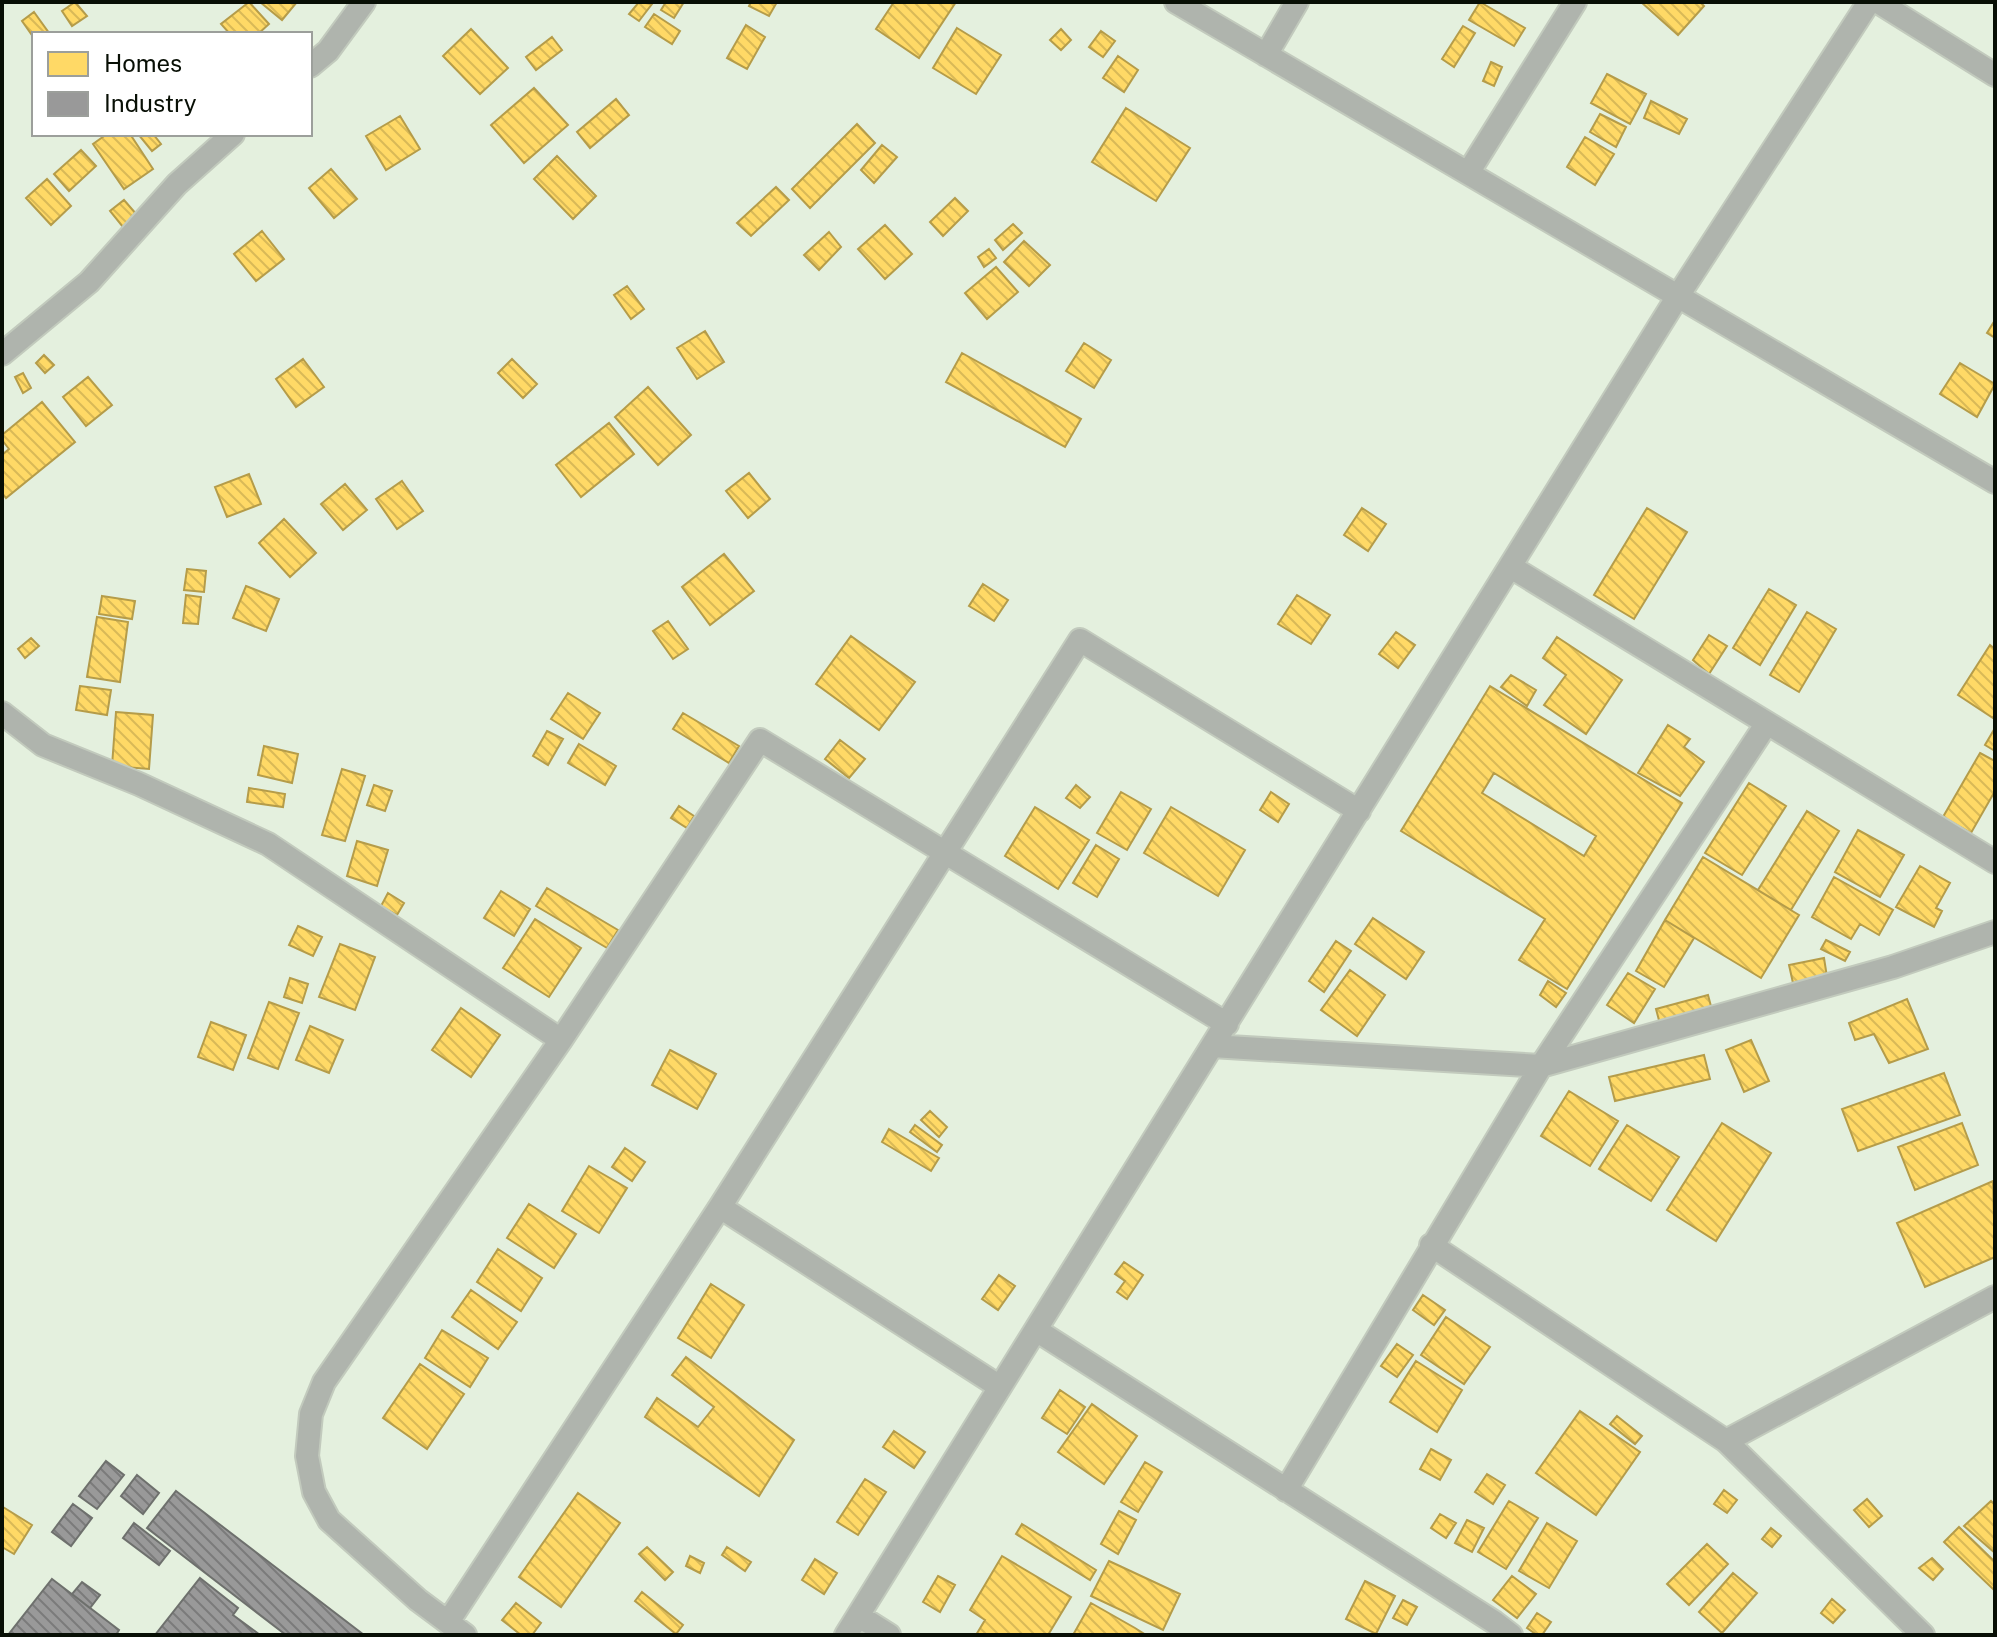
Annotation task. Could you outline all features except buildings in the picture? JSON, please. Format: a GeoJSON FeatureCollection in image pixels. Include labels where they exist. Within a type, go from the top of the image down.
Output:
{"type":"FeatureCollection","features":[{"type":"Feature","properties":{"kind":"street"},"geometry":{"type":"LineString","coordinates":[[312,64],[328,51],[364,2]]}},
{"type":"Feature","properties":{"kind":"street"},"geometry":{"type":"LineString","coordinates":[[1176,2],[1995,482]]}},
{"type":"Feature","properties":{"kind":"street"},"geometry":{"type":"LineString","coordinates":[[1266,55],[1297,2]]}},
{"type":"Feature","properties":{"kind":"street"},"geometry":{"type":"LineString","coordinates":[[1468,173],[1575,2]]}},
{"type":"Feature","properties":{"kind":"street"},"geometry":{"type":"LineString","coordinates":[[846,1635],[1678,296],[1869,2]]}},
{"type":"Feature","properties":{"kind":"street"},"geometry":{"type":"LineString","coordinates":[[1878,2],[1995,75]]}},
{"type":"Feature","properties":{"kind":"street"},"geometry":{"type":"LineString","coordinates":[[2,354],[89,282],[177,184],[231,136]]}},
{"type":"Feature","properties":{"kind":"street"},"geometry":{"type":"LineString","coordinates":[[1511,567],[1995,862]]}},
{"type":"Feature","properties":{"kind":"street"},"geometry":{"type":"LineString","coordinates":[[1227,1024],[945,852],[760,740],[561,1040],[324,1382],[311,1414],[307,1456],[314,1492],[329,1520],[418,1600],[456,1628],[720,1207],[945,852],[1080,640],[1359,811]]}},
{"type":"Feature","properties":{"kind":"street"},"geometry":{"type":"LineString","coordinates":[[2,713],[43,745],[139,784],[268,844],[561,1040]]}},
{"type":"Feature","properties":{"kind":"street"},"geometry":{"type":"LineString","coordinates":[[1286,1490],[1541,1066],[1767,723]]}},
{"type":"Feature","properties":{"kind":"street"},"geometry":{"type":"LineString","coordinates":[[1212,1046],[1541,1066],[1893,967],[1995,932]]}},
{"type":"Feature","properties":{"kind":"street"},"geometry":{"type":"LineString","coordinates":[[720,1207],[1000,1387]]}},
{"type":"Feature","properties":{"kind":"street"},"geometry":{"type":"LineString","coordinates":[[1431,1245],[1726,1441],[1923,1635]]}},
{"type":"Feature","properties":{"kind":"street"},"geometry":{"type":"LineString","coordinates":[[1726,1441],[1995,1297]]}},
{"type":"Feature","properties":{"kind":"street"},"geometry":{"type":"LineString","coordinates":[[1036,1330],[1511,1635]]}},
{"type":"Feature","properties":{"kind":"street"},"geometry":{"type":"LineString","coordinates":[[859,1616],[889,1635]]}}]}
